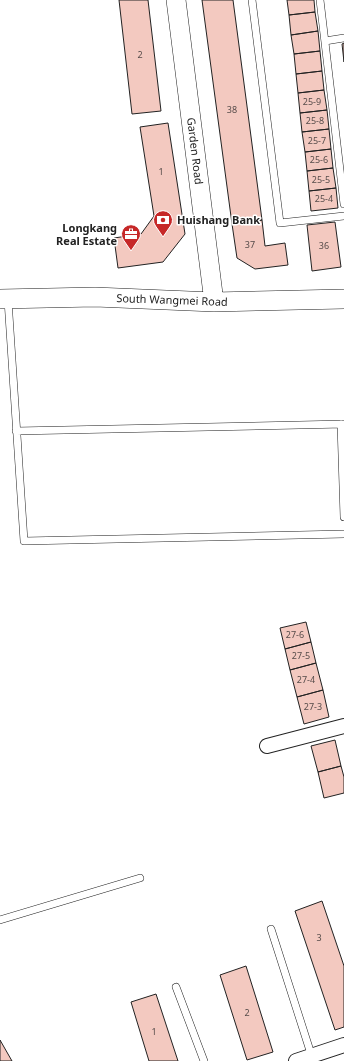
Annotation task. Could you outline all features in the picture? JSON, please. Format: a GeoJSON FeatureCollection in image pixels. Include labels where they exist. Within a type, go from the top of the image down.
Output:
{"type":"FeatureCollection","features":[{"type":"Feature","properties":{"kind":"main road","name":"Garden Road"},"geometry":{"type":"LineString","coordinates":[[176,0],[214,302]]}},
{"type":"Feature","properties":{"kind":"main road","name":"South Wangmei Road"},"geometry":{"type":"LineString","coordinates":[[3,296],[95,297],[214,302],[344,299]]}},
{"type":"Feature","properties":{"kind":"street"},"geometry":{"type":"LineString","coordinates":[[267,746],[344,726]]}},
{"type":"Feature","properties":{"kind":"street"},"geometry":{"type":"LineString","coordinates":[[296,1061],[312,1058],[344,1045]]}},
{"type":"Feature","properties":{"kind":"lane"},"geometry":{"type":"LineString","coordinates":[[252,0],[280,223],[344,216]]}},
{"type":"Feature","properties":{"kind":"lane"},"geometry":{"type":"LineString","coordinates":[[320,0],[344,204]]}},
{"type":"Feature","properties":{"kind":"lane"},"geometry":{"type":"LineString","coordinates":[[325,41],[344,38]]}},
{"type":"Feature","properties":{"kind":"lane"},"geometry":{"type":"LineString","coordinates":[[3,296],[16,431],[24,541],[344,534]]}},
{"type":"Feature","properties":{"kind":"lane"},"geometry":{"type":"LineString","coordinates":[[16,431],[343,424],[344,517]]}},
{"type":"Feature","properties":{"kind":"lane"},"geometry":{"type":"LineString","coordinates":[[0,920],[140,878]]}},
{"type":"Feature","properties":{"kind":"lane"},"geometry":{"type":"LineString","coordinates":[[271,929],[312,1058]]}},
{"type":"Feature","properties":{"kind":"lane"},"geometry":{"type":"LineString","coordinates":[[176,987],[204,1061]]}},
{"type":"Feature","properties":{"kind":"building"},"geometry":{"type":"Polygon","coordinates":[[[119,0],[148,0],[161,111],[132,114],[119,0]]]}},
{"type":"Feature","properties":{"kind":"building"},"geometry":{"type":"Polygon","coordinates":[[[202,0],[233,0],[262,220],[232,224],[202,0]]]}},
{"type":"Feature","properties":{"kind":"building"},"geometry":{"type":"Polygon","coordinates":[[[287,0],[314,0],[315,12],[289,15],[287,0]]]}},
{"type":"Feature","properties":{"kind":"building"},"geometry":{"type":"Polygon","coordinates":[[[315,12],[318,31],[291,35],[289,15],[315,12]]]}},
{"type":"Feature","properties":{"kind":"building"},"geometry":{"type":"Polygon","coordinates":[[[318,31],[320,51],[294,54],[291,35],[318,31]]]}},
{"type":"Feature","properties":{"kind":"building"},"geometry":{"type":"Polygon","coordinates":[[[344,43],[344,62],[342,44],[344,43]]]}},
{"type":"Feature","properties":{"kind":"building"},"geometry":{"type":"Polygon","coordinates":[[[320,51],[322,71],[296,74],[294,54],[320,51]]]}},
{"type":"Feature","properties":{"kind":"building"},"geometry":{"type":"Polygon","coordinates":[[[322,71],[324,90],[298,93],[296,74],[322,71]]]}},
{"type":"Feature","properties":{"kind":"building"},"geometry":{"type":"Polygon","coordinates":[[[324,90],[327,110],[300,113],[298,93],[324,90]]]}},
{"type":"Feature","properties":{"kind":"building"},"geometry":{"type":"Polygon","coordinates":[[[327,110],[329,129],[302,132],[300,113],[327,110]]]}},
{"type":"Feature","properties":{"kind":"building"},"geometry":{"type":"Polygon","coordinates":[[[168,123],[185,234],[163,262],[118,268],[114,238],[141,234],[154,216],[140,127],[168,123]]]}},
{"type":"Feature","properties":{"kind":"building"},"geometry":{"type":"Polygon","coordinates":[[[329,129],[331,149],[305,152],[302,132],[329,129]]]}},
{"type":"Feature","properties":{"kind":"building"},"geometry":{"type":"Polygon","coordinates":[[[331,149],[333,168],[307,171],[305,152],[331,149]]]}},
{"type":"Feature","properties":{"kind":"building"},"geometry":{"type":"Polygon","coordinates":[[[333,168],[336,188],[309,191],[307,171],[333,168]]]}},
{"type":"Feature","properties":{"kind":"building"},"geometry":{"type":"Polygon","coordinates":[[[336,188],[338,208],[311,211],[309,191],[336,188]]]}},
{"type":"Feature","properties":{"kind":"building"},"geometry":{"type":"Polygon","coordinates":[[[262,220],[265,246],[285,243],[288,265],[255,269],[237,258],[232,224],[262,220]]]}},
{"type":"Feature","properties":{"kind":"building"},"geometry":{"type":"Polygon","coordinates":[[[335,222],[341,267],[312,271],[307,225],[335,222]]]}},
{"type":"Feature","properties":{"kind":"building"},"geometry":{"type":"Polygon","coordinates":[[[306,622],[311,642],[285,649],[280,628],[306,622]]]}},
{"type":"Feature","properties":{"kind":"building"},"geometry":{"type":"Polygon","coordinates":[[[311,642],[316,663],[290,670],[285,649],[311,642]]]}},
{"type":"Feature","properties":{"kind":"building"},"geometry":{"type":"Polygon","coordinates":[[[316,663],[323,690],[297,697],[290,670],[316,663]]]}},
{"type":"Feature","properties":{"kind":"building"},"geometry":{"type":"Polygon","coordinates":[[[323,690],[329,717],[304,724],[297,697],[323,690]]]}},
{"type":"Feature","properties":{"kind":"building"},"geometry":{"type":"Polygon","coordinates":[[[335,740],[341,766],[318,772],[311,746],[335,740]]]}},
{"type":"Feature","properties":{"kind":"building"},"geometry":{"type":"Polygon","coordinates":[[[341,766],[344,777],[344,793],[324,798],[318,772],[341,766]]]}},
{"type":"Feature","properties":{"kind":"building"},"geometry":{"type":"Polygon","coordinates":[[[322,901],[344,966],[344,1027],[335,1030],[295,911],[322,901]]]}},
{"type":"Feature","properties":{"kind":"building"},"geometry":{"type":"Polygon","coordinates":[[[246,966],[273,1052],[247,1060],[220,975],[246,966]]]}},
{"type":"Feature","properties":{"kind":"building"},"geometry":{"type":"Polygon","coordinates":[[[156,994],[178,1061],[149,1061],[131,1002],[156,994]]]}},
{"type":"Feature","properties":{"kind":"building"},"geometry":{"type":"Polygon","coordinates":[[[0,1040],[12,1061],[0,1061],[0,1040]]]}},
{"type":"Feature","properties":{"kind":"place","name":"Huishang Bank"},"geometry":{"type":"Point","coordinates":[163,237]}},
{"type":"Feature","properties":{"kind":"place","name":"Longkang Real Estate"},"geometry":{"type":"Point","coordinates":[131,251]}}]}
